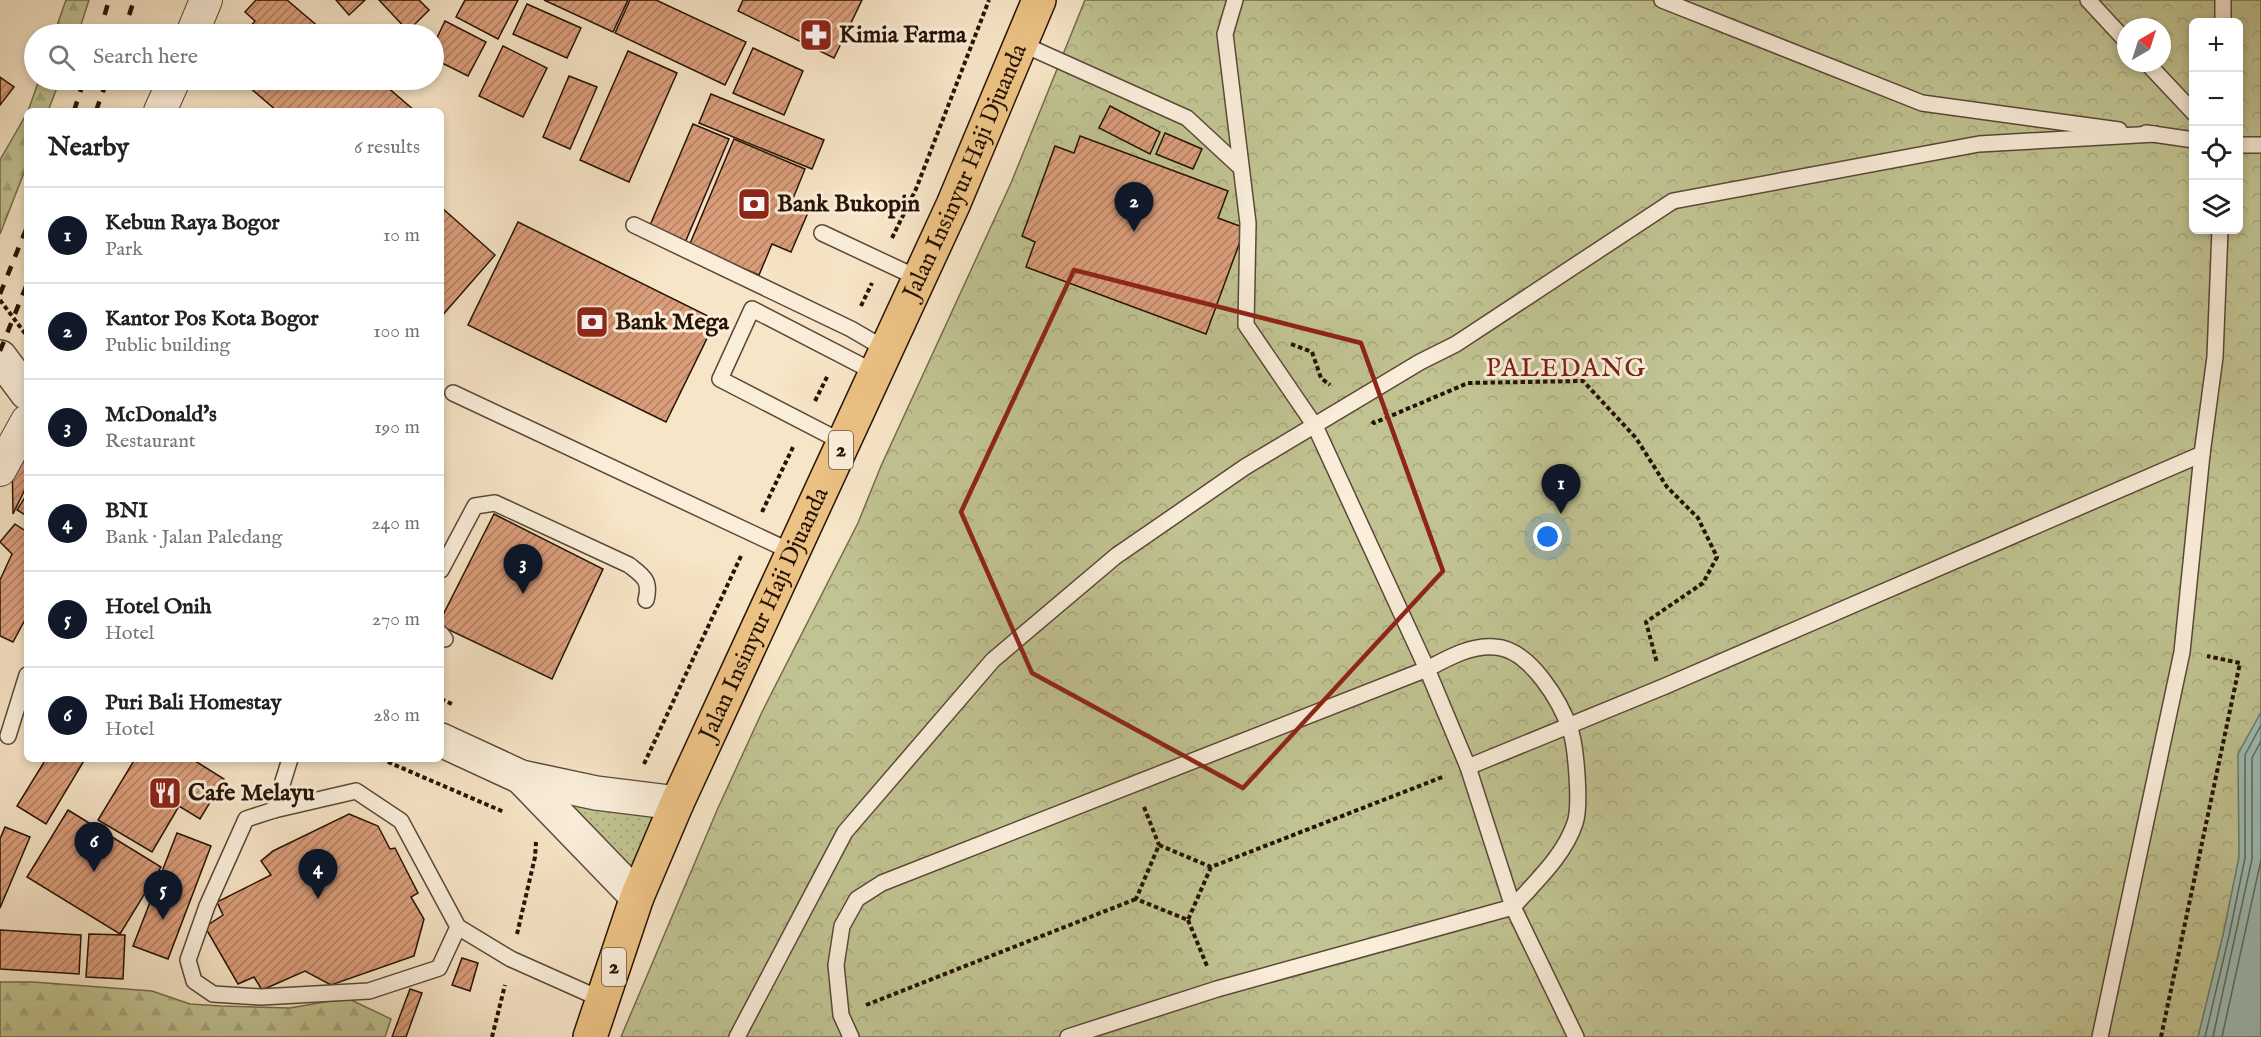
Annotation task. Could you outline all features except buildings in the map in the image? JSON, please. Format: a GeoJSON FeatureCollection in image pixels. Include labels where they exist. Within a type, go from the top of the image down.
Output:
{"type":"FeatureCollection","features":[{"type":"Feature","properties":{"kind":"main road","name":"Jalan Insinyur Haji Djuanda"},"geometry":{"type":"LineString","coordinates":[[590,1037],[637,897],[677,803],[920,279],[970,167],[1039,0]]}},
{"type":"Feature","properties":{"kind":"street"},"geometry":{"type":"LineString","coordinates":[[196,24],[206,0]]}},
{"type":"Feature","properties":{"kind":"street"},"geometry":{"type":"LineString","coordinates":[[161,108],[169,90]]}},
{"type":"Feature","properties":{"kind":"street"},"geometry":{"type":"LineString","coordinates":[[0,357],[24,389]]}},
{"type":"Feature","properties":{"kind":"street"},"geometry":{"type":"LineString","coordinates":[[0,470],[24,426]]}},
{"type":"Feature","properties":{"kind":"street"},"geometry":{"type":"LineString","coordinates":[[444,741],[521,777],[596,793],[677,803]]}},
{"type":"Feature","properties":{"kind":"street"},"geometry":{"type":"LineString","coordinates":[[521,777],[637,897]]}},
{"type":"Feature","properties":{"kind":"lane"},"geometry":{"type":"LineString","coordinates":[[1235,0],[1225,34],[1248,232],[1246,326],[1315,426],[1427,669],[1468,767],[1513,907],[1576,1037]]}},
{"type":"Feature","properties":{"kind":"lane"},"geometry":{"type":"LineString","coordinates":[[1662,0],[1922,102],[2189,139]]}},
{"type":"Feature","properties":{"kind":"lane"},"geometry":{"type":"LineString","coordinates":[[2088,0],[2117,31]]}},
{"type":"Feature","properties":{"kind":"lane"},"geometry":{"type":"LineString","coordinates":[[2223,0],[2223,18]]}},
{"type":"Feature","properties":{"kind":"lane"},"geometry":{"type":"LineString","coordinates":[[1020,43],[1187,118],[1239,167]]}},
{"type":"Feature","properties":{"kind":"lane"},"geometry":{"type":"LineString","coordinates":[[2155,72],[2189,109]]}},
{"type":"Feature","properties":{"kind":"lane"},"geometry":{"type":"LineString","coordinates":[[737,1037],[845,832],[993,660],[1116,556],[1245,467],[1420,362],[1456,344],[1673,201],[1979,144],[2155,134]]}},
{"type":"Feature","properties":{"kind":"lane"},"geometry":{"type":"LineString","coordinates":[[2243,145],[2261,145]]}},
{"type":"Feature","properties":{"kind":"lane"},"geometry":{"type":"LineString","coordinates":[[634,225],[851,329],[882,362]]}},
{"type":"Feature","properties":{"kind":"lane"},"geometry":{"type":"LineString","coordinates":[[822,233],[920,279]]}},
{"type":"Feature","properties":{"kind":"lane"},"geometry":{"type":"LineString","coordinates":[[2100,1037],[2182,652],[2202,453],[2215,357],[2220,234]]}},
{"type":"Feature","properties":{"kind":"lane"},"geometry":{"type":"LineString","coordinates":[[844,443],[720,379],[752,309],[882,362]]}},
{"type":"Feature","properties":{"kind":"lane"},"geometry":{"type":"LineString","coordinates":[[453,393],[792,552]]}},
{"type":"Feature","properties":{"kind":"lane"},"geometry":{"type":"LineString","coordinates":[[1468,767],[1663,687],[2202,453]]}},
{"type":"Feature","properties":{"kind":"lane"},"geometry":{"type":"LineString","coordinates":[[444,564],[475,506],[495,503],[629,565],[644,576],[649,589],[646,600]]}},
{"type":"Feature","properties":{"kind":"lane"},"geometry":{"type":"LineString","coordinates":[[851,1037],[841,1015],[836,965],[842,926],[857,898],[882,883],[1427,669],[1453,655],[1478,648],[1496,647],[1508,650],[1546,681],[1571,732],[1579,792],[1575,822],[1555,861],[1513,907],[1217,989],[1068,1037]]}},
{"type":"Feature","properties":{"kind":"lane"},"geometry":{"type":"LineString","coordinates":[[8,736],[24,685]]}},
{"type":"Feature","properties":{"kind":"lane"},"geometry":{"type":"LineString","coordinates":[[274,810],[289,762]]}},
{"type":"Feature","properties":{"kind":"lane"},"geometry":{"type":"LineString","coordinates":[[458,927],[439,968],[369,991],[261,997],[213,994],[194,981],[188,960],[207,906],[246,819],[274,810],[356,791],[401,821],[458,927],[512,959],[603,1000]]}},
{"type":"Feature","properties":{"kind":"path"},"geometry":{"type":"LineString","coordinates":[[970,49],[989,0]]}},
{"type":"Feature","properties":{"kind":"path"},"geometry":{"type":"LineString","coordinates":[[0,300],[24,332]]}},
{"type":"Feature","properties":{"kind":"path"},"geometry":{"type":"LineString","coordinates":[[1438,395],[1468,384],[1583,381],[1636,438],[1667,487],[1698,518],[1717,557],[1703,583],[1646,622],[1663,687]]}},
{"type":"Feature","properties":{"kind":"path"},"geometry":{"type":"LineString","coordinates":[[643,766],[708,629]]}},
{"type":"Feature","properties":{"kind":"path"},"geometry":{"type":"LineString","coordinates":[[2161,1037],[2240,663],[2182,652]]}},
{"type":"Feature","properties":{"kind":"path"},"geometry":{"type":"LineString","coordinates":[[444,700],[460,708]]}},
{"type":"Feature","properties":{"kind":"path"},"geometry":{"type":"LineString","coordinates":[[388,762],[508,813]]}},
{"type":"Feature","properties":{"kind":"path"},"geometry":{"type":"LineString","coordinates":[[1159,845],[1211,867],[1468,767]]}},
{"type":"Feature","properties":{"kind":"path"},"geometry":{"type":"LineString","coordinates":[[1135,784],[1159,845],[1136,899]]}},
{"type":"Feature","properties":{"kind":"path"},"geometry":{"type":"LineString","coordinates":[[492,1037],[535,857],[536,837]]}},
{"type":"Feature","properties":{"kind":"path"},"geometry":{"type":"LineString","coordinates":[[1188,920],[1211,867]]}},
{"type":"Feature","properties":{"kind":"path"},"geometry":{"type":"LineString","coordinates":[[841,1015],[1136,899],[1188,920],[1217,989]]}},
{"type":"Feature","properties":{"kind":"highlighted area"},"geometry":{"type":"Polygon","coordinates":[[[1074,270],[1361,343],[1443,571],[1243,788],[1032,673],[961,512],[1074,270]]]}},
{"type":"Feature","properties":{"kind":"green space"},"geometry":{"type":"Polygon","coordinates":[[[66,0],[89,0],[81,24],[58,24],[66,0]]]}},
{"type":"Feature","properties":{"kind":"green space"},"geometry":{"type":"Polygon","coordinates":[[[1085,0],[2261,0],[2261,1037],[621,1037],[718,808],[762,712],[858,523],[881,466],[1011,183],[1085,0]]]}},
{"type":"Feature","properties":{"kind":"green space"},"geometry":{"type":"Polygon","coordinates":[[[35,90],[56,90],[49,108],[29,108],[35,90]]]}},
{"type":"Feature","properties":{"kind":"green space"},"geometry":{"type":"Polygon","coordinates":[[[24,118],[24,173],[0,234],[0,160],[24,118]]]}},
{"type":"Feature","properties":{"kind":"green space"},"geometry":{"type":"Polygon","coordinates":[[[521,777],[677,803],[637,897],[521,777]]]}},
{"type":"Feature","properties":{"kind":"green space"},"geometry":{"type":"Polygon","coordinates":[[[0,982],[33,982],[152,991],[190,1004],[221,1006],[290,1008],[347,998],[391,1019],[385,1037],[0,1037],[0,982]]]}},
{"type":"Feature","properties":{"kind":"water"},"geometry":{"type":"Polygon","coordinates":[[[2261,712],[2261,1037],[2198,1037],[2239,857],[2238,754],[2261,712]]]}},
{"type":"Feature","properties":{"kind":"railway"},"geometry":{"type":"LineString","coordinates":[[102,24],[109,0]]}},
{"type":"Feature","properties":{"kind":"railway"},"geometry":{"type":"LineString","coordinates":[[126,24],[134,0]]}},
{"type":"Feature","properties":{"kind":"railway"},"geometry":{"type":"LineString","coordinates":[[75,108],[81,90]]}},
{"type":"Feature","properties":{"kind":"railway"},"geometry":{"type":"LineString","coordinates":[[97,108],[103,90]]}},
{"type":"Feature","properties":{"kind":"railway"},"geometry":{"type":"LineString","coordinates":[[0,294],[24,234]]}},
{"type":"Feature","properties":{"kind":"railway"},"geometry":{"type":"LineString","coordinates":[[0,351],[24,291]]}},
{"type":"Feature","properties":{"kind":"place","name":"Kimia Farma"},"geometry":{"type":"Point","coordinates":[816,35]}},
{"type":"Feature","properties":{"kind":"place","name":"Bank Bukopin"},"geometry":{"type":"Point","coordinates":[754,204]}},
{"type":"Feature","properties":{"kind":"place","name":"Kantor Pos Kota Bogor"},"geometry":{"type":"Point","coordinates":[1134,232]}},
{"type":"Feature","properties":{"kind":"place","name":"Bank Mega"},"geometry":{"type":"Point","coordinates":[592,322]}},
{"type":"Feature","properties":{"kind":"place","name":"Kebun Raya Bogor"},"geometry":{"type":"Point","coordinates":[1561,514]}},
{"type":"Feature","properties":{"kind":"place","name":"McDonald's"},"geometry":{"type":"Point","coordinates":[523,594]}},
{"type":"Feature","properties":{"kind":"place","name":"Cafe Melayu"},"geometry":{"type":"Point","coordinates":[165,793]}},
{"type":"Feature","properties":{"kind":"place","name":"Puri Bali Homestay"},"geometry":{"type":"Point","coordinates":[94,872]}},
{"type":"Feature","properties":{"kind":"place","name":"BNI"},"geometry":{"type":"Point","coordinates":[318,899]}},
{"type":"Feature","properties":{"kind":"place","name":"Hotel Onih"},"geometry":{"type":"Point","coordinates":[163,920]}},
{"type":"Feature","properties":{"kind":"district","name":"PALEDANG"},"geometry":{"type":"Point","coordinates":[1566,368]}}]}
